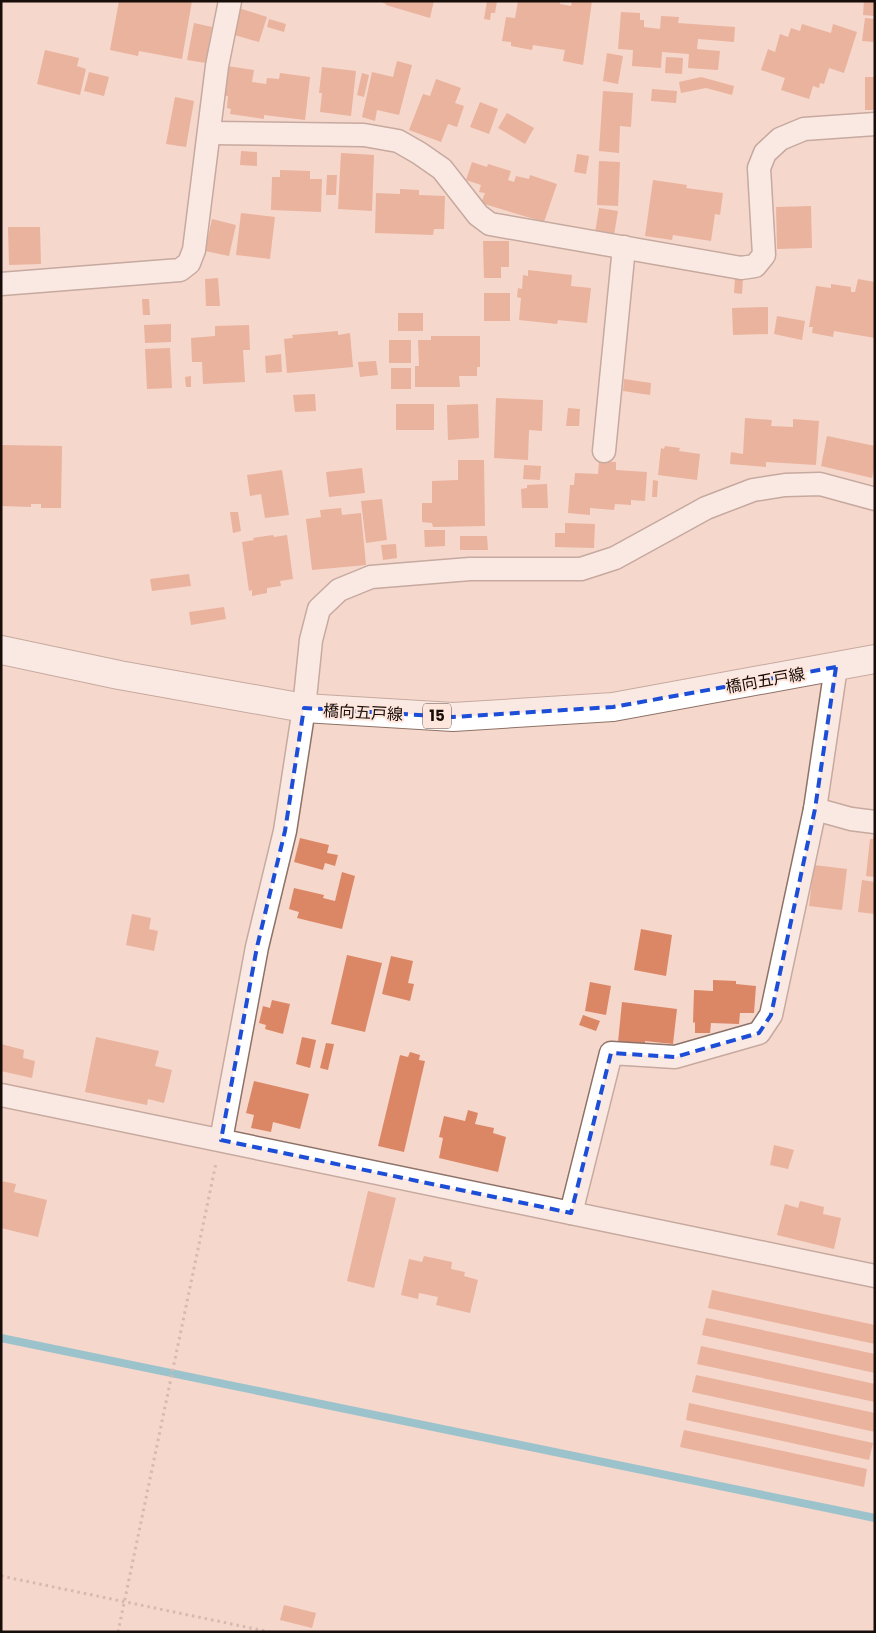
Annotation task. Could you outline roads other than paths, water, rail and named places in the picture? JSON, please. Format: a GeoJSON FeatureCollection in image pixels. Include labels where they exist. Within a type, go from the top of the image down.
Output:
{"type":"FeatureCollection","features":[{"type":"Feature","properties":{"kind":"main road","name":"橋向五戸線"},"geometry":{"type":"LineString","coordinates":[[1,650],[119,675],[304,708],[453,717],[613,707],[875,659]]}},
{"type":"Feature","properties":{"kind":"street"},"geometry":{"type":"LineString","coordinates":[[1,284],[180,270],[189,263],[194,250],[217,66],[230,1]]}},
{"type":"Feature","properties":{"kind":"street"},"geometry":{"type":"LineString","coordinates":[[210,133],[364,135],[398,141],[442,169],[478,215],[490,224],[741,268],[755,266],[764,255],[759,168],[765,153],[780,139],[804,130],[875,124]]}},
{"type":"Feature","properties":{"kind":"street"},"geometry":{"type":"LineString","coordinates":[[604,451],[624,247]]}},
{"type":"Feature","properties":{"kind":"street"},"geometry":{"type":"LineString","coordinates":[[221,1140],[257,947],[284,831],[304,708],[311,640],[319,609],[339,590],[371,577],[470,569],[581,569],[615,558],[706,508],[752,490],[784,485],[820,484],[875,499]]}},
{"type":"Feature","properties":{"kind":"street"},"geometry":{"type":"LineString","coordinates":[[571,1213],[611,1052],[675,1057],[759,1033],[772,1015],[815,809],[836,667]]}},
{"type":"Feature","properties":{"kind":"street"},"geometry":{"type":"LineString","coordinates":[[815,809],[851,819],[875,822]]}},
{"type":"Feature","properties":{"kind":"street"},"geometry":{"type":"LineString","coordinates":[[1,1095],[875,1276]]}},
{"type":"Feature","properties":{"kind":"waterway"},"geometry":{"type":"LineString","coordinates":[[1,1338],[875,1518]]}}]}
